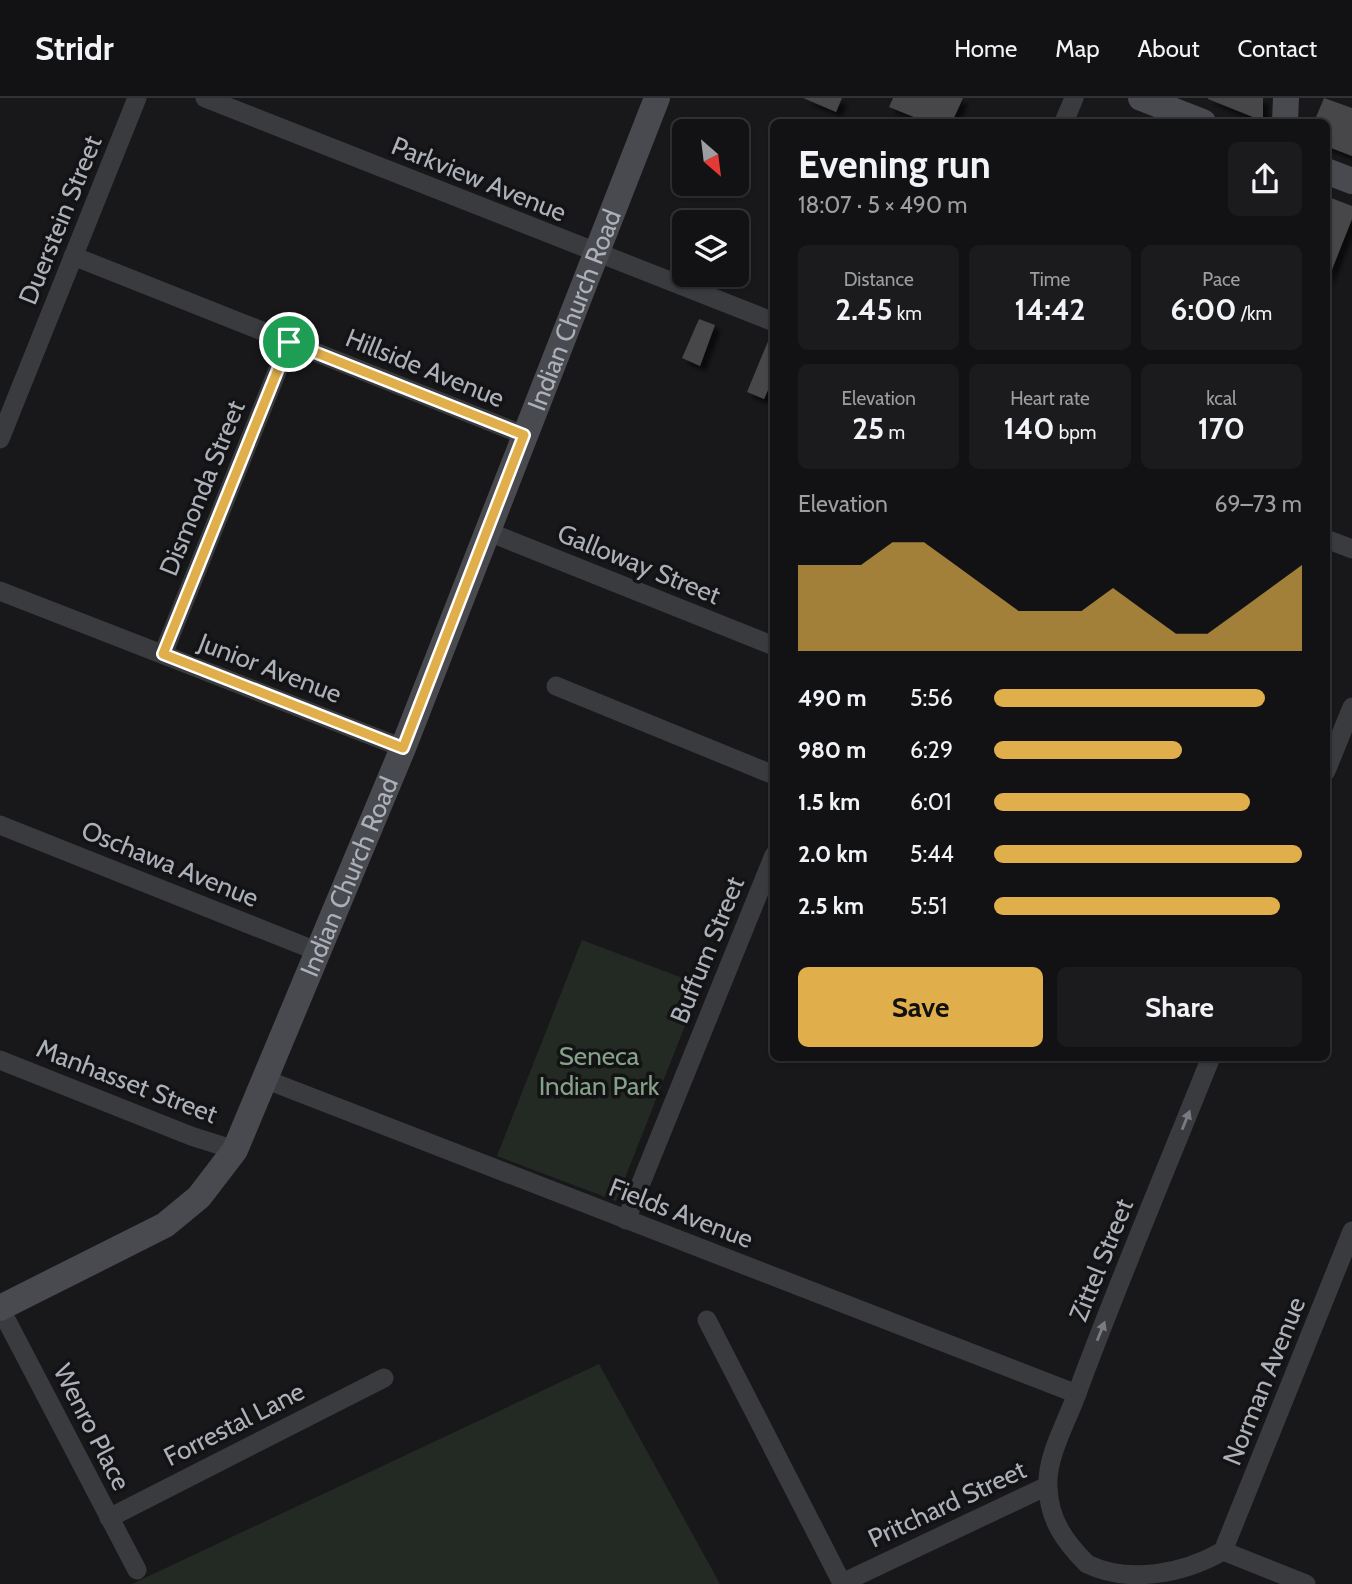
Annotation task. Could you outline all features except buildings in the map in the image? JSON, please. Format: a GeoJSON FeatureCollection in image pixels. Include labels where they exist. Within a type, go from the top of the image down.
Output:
{"type":"FeatureCollection","features":[{"type":"Feature","properties":{"kind":"street","name":"Duerstein Street"},"geometry":{"type":"LineString","coordinates":[[0,439],[137,98]]}},
{"type":"Feature","properties":{"kind":"street","name":"Parkview Avenue"},"geometry":{"type":"LineString","coordinates":[[205,98],[770,320]]}},
{"type":"Feature","properties":{"kind":"street","name":"Indian Church Road"},"geometry":{"type":"LineString","coordinates":[[0,1308],[165,1225],[199,1197],[235,1150],[267,1080],[403,748],[657,98]]}},
{"type":"Feature","properties":{"kind":"street"},"geometry":{"type":"LineString","coordinates":[[1065,119],[1074,98]]}},
{"type":"Feature","properties":{"kind":"street"},"geometry":{"type":"LineString","coordinates":[[1141,98],[1195,119]]}},
{"type":"Feature","properties":{"kind":"street"},"geometry":{"type":"LineString","coordinates":[[1285,119],[1286,98]]}},
{"type":"Feature","properties":{"kind":"street"},"geometry":{"type":"LineString","coordinates":[[1330,173],[1352,181]]}},
{"type":"Feature","properties":{"kind":"street","name":"Hillside Avenue"},"geometry":{"type":"LineString","coordinates":[[73,256],[524,435]]}},
{"type":"Feature","properties":{"kind":"street","name":"Dismonda Street"},"geometry":{"type":"LineString","coordinates":[[163,654],[289,342]]}},
{"type":"Feature","properties":{"kind":"street","name":"Galloway Street"},"geometry":{"type":"LineString","coordinates":[[486,531],[770,644]]}},
{"type":"Feature","properties":{"kind":"street"},"geometry":{"type":"LineString","coordinates":[[1330,541],[1352,549]]}},
{"type":"Feature","properties":{"kind":"street","name":"Junior Avenue"},"geometry":{"type":"LineString","coordinates":[[0,591],[403,748]]}},
{"type":"Feature","properties":{"kind":"street"},"geometry":{"type":"LineString","coordinates":[[556,686],[770,773]]}},
{"type":"Feature","properties":{"kind":"street"},"geometry":{"type":"LineString","coordinates":[[1330,761],[1352,707]]}},
{"type":"Feature","properties":{"kind":"street","name":"Oschawa Avenue"},"geometry":{"type":"LineString","coordinates":[[0,825],[319,952]]}},
{"type":"Feature","properties":{"kind":"street","name":"Buffum Street"},"geometry":{"type":"LineString","coordinates":[[626,1220],[770,865]]}},
{"type":"Feature","properties":{"kind":"street","name":"Manhasset Street"},"geometry":{"type":"LineString","coordinates":[[0,1060],[191,1136],[235,1150]]}},
{"type":"Feature","properties":{"kind":"street","name":"Zittel Street"},"geometry":{"type":"LineString","coordinates":[[1047,1486],[1051,1465],[1077,1394],[1209,1061]]}},
{"type":"Feature","properties":{"kind":"street","name":"Fields Avenue"},"geometry":{"type":"LineString","coordinates":[[267,1080],[1077,1394]]}},
{"type":"Feature","properties":{"kind":"street","name":"Norman Avenue"},"geometry":{"type":"LineString","coordinates":[[1223,1551],[1352,1231]]}},
{"type":"Feature","properties":{"kind":"street","name":"Wenro Place"},"geometry":{"type":"LineString","coordinates":[[0,1308],[136,1570]]}},
{"type":"Feature","properties":{"kind":"street"},"geometry":{"type":"LineString","coordinates":[[707,1320],[842,1583]]}},
{"type":"Feature","properties":{"kind":"street","name":"Forrestal Lane"},"geometry":{"type":"LineString","coordinates":[[109,1518],[384,1378]]}},
{"type":"Feature","properties":{"kind":"street","name":"Pritchard Street"},"geometry":{"type":"LineString","coordinates":[[842,1583],[1047,1486],[1058,1530],[1094,1570],[1112,1578],[1144,1584],[1163,1581],[1182,1575],[1223,1551]]}},
{"type":"Feature","properties":{"kind":"street"},"geometry":{"type":"LineString","coordinates":[[1223,1551],[1306,1584]]}},
{"type":"Feature","properties":{"kind":"green space","name":"Seneca Indian Park"},"geometry":{"type":"Polygon","coordinates":[[[582,940],[701,985],[616,1201],[497,1156],[582,940]]]}},
{"type":"Feature","properties":{"kind":"green space"},"geometry":{"type":"Polygon","coordinates":[[[599,1364],[720,1584],[132,1584],[599,1364]]]}},
{"type":"Feature","properties":{"kind":"route"},"geometry":{"type":"LineString","coordinates":[[289,342],[524,435],[403,748],[163,654],[289,342]]}}]}
